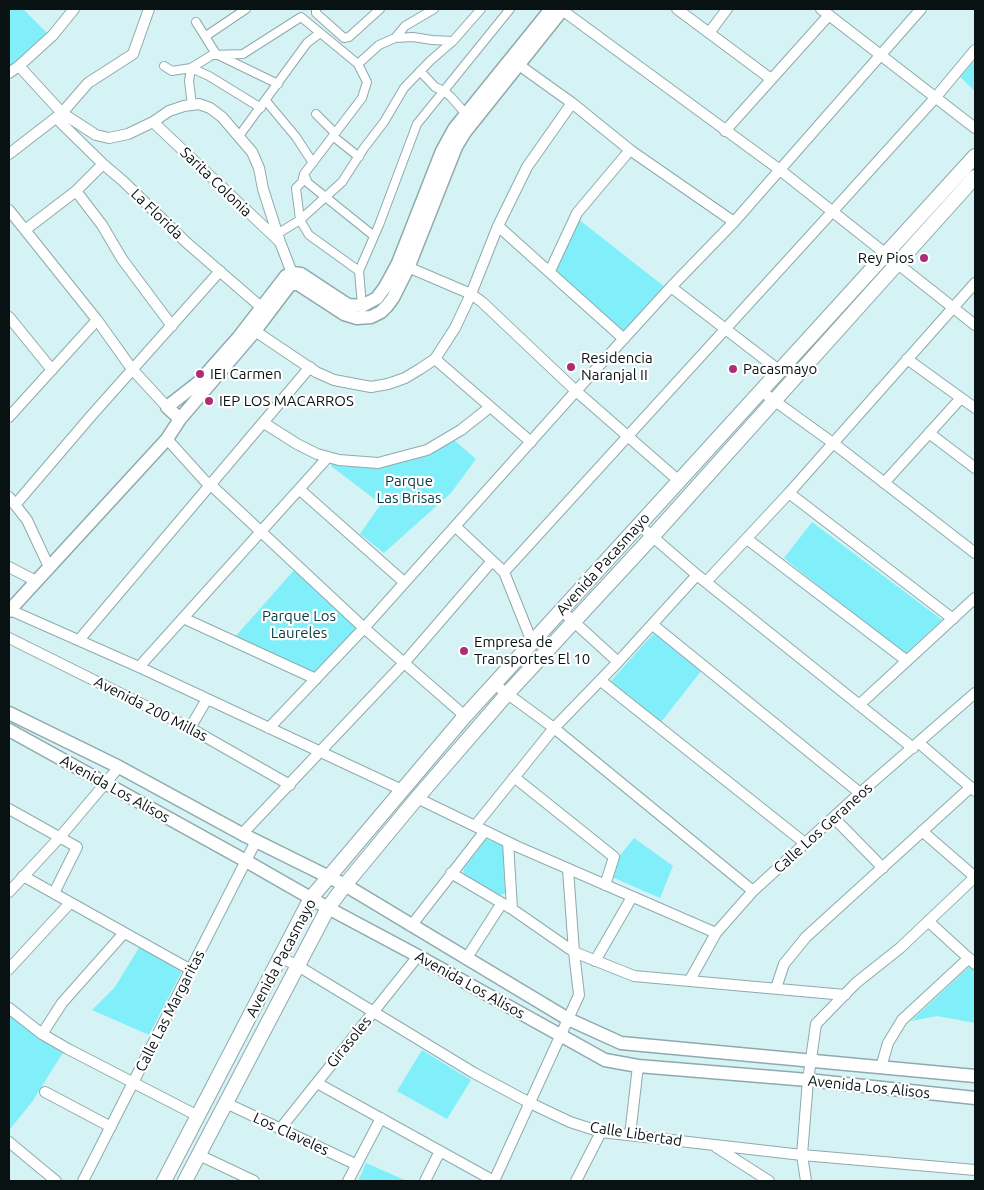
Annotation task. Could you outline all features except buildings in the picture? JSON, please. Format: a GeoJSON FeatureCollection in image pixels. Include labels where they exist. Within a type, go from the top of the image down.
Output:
{"type":"FeatureCollection","features":[{"type":"Feature","properties":{"kind":"main road","name":"Avenida Pacasmayo"},"geometry":{"type":"LineString","coordinates":[[164,1181],[311,898],[464,716],[975,156]]}},
{"type":"Feature","properties":{"kind":"main road","name":"Avenida Pacasmayo"},"geometry":{"type":"LineString","coordinates":[[185,1181],[328,908],[345,885],[507,694],[652,537],[975,177]]}},
{"type":"Feature","properties":{"kind":"street"},"geometry":{"type":"LineString","coordinates":[[9,73],[53,35],[74,9]]}},
{"type":"Feature","properties":{"kind":"street"},"geometry":{"type":"LineString","coordinates":[[9,154],[59,116],[88,83],[133,54],[149,9]]}},
{"type":"Feature","properties":{"kind":"street"},"geometry":{"type":"LineString","coordinates":[[316,9],[316,14],[344,38],[348,37],[380,9]]}},
{"type":"Feature","properties":{"kind":"street"},"geometry":{"type":"LineString","coordinates":[[395,38],[405,26],[434,9]]}},
{"type":"Feature","properties":{"kind":"street"},"geometry":{"type":"LineString","coordinates":[[278,238],[326,198],[342,182],[384,122],[404,88],[453,41],[481,9]]}},
{"type":"Feature","properties":{"kind":"street"},"geometry":{"type":"LineString","coordinates":[[362,306],[359,271],[417,124],[510,9]]}},
{"type":"Feature","properties":{"kind":"street"},"geometry":{"type":"LineString","coordinates":[[402,790],[139,667],[10,610],[167,439],[180,420],[255,331],[289,286],[298,284],[344,314],[364,318],[377,314],[387,306],[393,298],[442,151],[454,129],[515,62],[559,9],[780,170],[886,254]]}},
{"type":"Feature","properties":{"kind":"street"},"geometry":{"type":"LineString","coordinates":[[677,9],[771,79]]}},
{"type":"Feature","properties":{"kind":"street"},"geometry":{"type":"LineString","coordinates":[[709,33],[727,9]]}},
{"type":"Feature","properties":{"kind":"street"},"geometry":{"type":"LineString","coordinates":[[269,728],[364,628],[671,287],[734,222],[921,9]]}},
{"type":"Feature","properties":{"kind":"street"},"geometry":{"type":"LineString","coordinates":[[206,36],[243,10]]}},
{"type":"Feature","properties":{"kind":"street"},"geometry":{"type":"LineString","coordinates":[[725,131],[771,79],[825,12],[975,128]]}},
{"type":"Feature","properties":{"kind":"street"},"geometry":{"type":"LineString","coordinates":[[164,66],[172,72],[191,68],[216,54],[243,54],[301,17],[358,64],[367,82],[362,98],[304,174],[302,182],[296,188],[300,220],[309,235],[359,271]]}},
{"type":"Feature","properties":{"kind":"street"},"geometry":{"type":"LineString","coordinates":[[196,22],[216,54],[278,84]]}},
{"type":"Feature","properties":{"kind":"street"},"geometry":{"type":"LineString","coordinates":[[239,136],[307,43],[320,33]]}},
{"type":"Feature","properties":{"kind":"street"},"geometry":{"type":"LineString","coordinates":[[358,64],[378,45],[395,38],[413,37],[453,41]]}},
{"type":"Feature","properties":{"kind":"street"},"geometry":{"type":"LineString","coordinates":[[504,572],[935,98],[975,50]]}},
{"type":"Feature","properties":{"kind":"street"},"geometry":{"type":"LineString","coordinates":[[515,62],[572,103],[630,150],[734,222]]}},
{"type":"Feature","properties":{"kind":"street"},"geometry":{"type":"LineString","coordinates":[[168,407],[199,382],[238,338],[286,276],[292,273],[301,274],[348,305],[362,306],[377,298],[403,265],[456,147],[515,62]]}},
{"type":"Feature","properties":{"kind":"street"},"geometry":{"type":"LineString","coordinates":[[19,66],[59,116],[96,135],[109,138],[128,134],[169,111],[192,105],[199,104],[210,108],[222,117],[252,152],[259,168],[263,190],[278,238],[292,273]]}},
{"type":"Feature","properties":{"kind":"street"},"geometry":{"type":"LineString","coordinates":[[191,68],[192,105]]}},
{"type":"Feature","properties":{"kind":"street"},"geometry":{"type":"LineString","coordinates":[[191,68],[216,80],[260,108]]}},
{"type":"Feature","properties":{"kind":"street"},"geometry":{"type":"LineString","coordinates":[[420,71],[435,88],[444,91],[466,114]]}},
{"type":"Feature","properties":{"kind":"street"},"geometry":{"type":"LineString","coordinates":[[266,101],[296,137],[313,163]]}},
{"type":"Feature","properties":{"kind":"street"},"geometry":{"type":"LineString","coordinates":[[255,331],[310,368],[334,380],[371,387],[405,378],[434,359],[454,328],[471,294],[498,226],[527,167],[572,103]]}},
{"type":"Feature","properties":{"kind":"street"},"geometry":{"type":"LineString","coordinates":[[316,114],[333,131],[334,137],[359,157]]}},
{"type":"Feature","properties":{"kind":"street","name":"La Florida"},"geometry":{"type":"LineString","coordinates":[[59,116],[103,164],[261,307]]}},
{"type":"Feature","properties":{"kind":"street","name":"Sarita Colonia"},"geometry":{"type":"LineString","coordinates":[[152,122],[278,238]]}},
{"type":"Feature","properties":{"kind":"street"},"geometry":{"type":"LineString","coordinates":[[550,271],[576,213],[630,150]]}},
{"type":"Feature","properties":{"kind":"street"},"geometry":{"type":"LineString","coordinates":[[25,230],[76,191],[103,164]]}},
{"type":"Feature","properties":{"kind":"street"},"geometry":{"type":"LineString","coordinates":[[304,174],[308,184],[374,236]]}},
{"type":"Feature","properties":{"kind":"street"},"geometry":{"type":"LineString","coordinates":[[76,191],[102,225],[122,259],[172,326]]}},
{"type":"Feature","properties":{"kind":"street"},"geometry":{"type":"LineString","coordinates":[[9,210],[97,320],[132,370],[180,420]]}},
{"type":"Feature","properties":{"kind":"street"},"geometry":{"type":"LineString","coordinates":[[498,226],[624,339]]}},
{"type":"Feature","properties":{"kind":"street"},"geometry":{"type":"LineString","coordinates":[[898,264],[975,325]]}},
{"type":"Feature","properties":{"kind":"street"},"geometry":{"type":"LineString","coordinates":[[403,265],[471,294],[482,302],[576,391],[679,481]]}},
{"type":"Feature","properties":{"kind":"street"},"geometry":{"type":"LineString","coordinates":[[50,567],[27,520],[12,501],[220,271]]}},
{"type":"Feature","properties":{"kind":"street"},"geometry":{"type":"LineString","coordinates":[[706,582],[789,493],[975,283]]}},
{"type":"Feature","properties":{"kind":"street"},"geometry":{"type":"LineString","coordinates":[[671,287],[780,371]]}},
{"type":"Feature","properties":{"kind":"street"},"geometry":{"type":"LineString","coordinates":[[9,317],[52,370]]}},
{"type":"Feature","properties":{"kind":"street"},"geometry":{"type":"LineString","coordinates":[[9,418],[97,320]]}},
{"type":"Feature","properties":{"kind":"street"},"geometry":{"type":"LineString","coordinates":[[434,359],[531,442]]}},
{"type":"Feature","properties":{"kind":"street"},"geometry":{"type":"LineString","coordinates":[[907,359],[975,408]]}},
{"type":"Feature","properties":{"kind":"street"},"geometry":{"type":"LineString","coordinates":[[79,640],[310,368]]}},
{"type":"Feature","properties":{"kind":"street"},"geometry":{"type":"LineString","coordinates":[[761,391],[833,443],[975,553]]}},
{"type":"Feature","properties":{"kind":"street"},"geometry":{"type":"LineString","coordinates":[[884,483],[962,398]]}},
{"type":"Feature","properties":{"kind":"street"},"geometry":{"type":"LineString","coordinates":[[264,423],[317,454],[339,460],[378,463],[427,450],[461,430],[490,407]]}},
{"type":"Feature","properties":{"kind":"street"},"geometry":{"type":"LineString","coordinates":[[930,433],[975,468]]}},
{"type":"Feature","properties":{"kind":"street"},"geometry":{"type":"LineString","coordinates":[[167,439],[205,482],[211,485],[364,628],[464,716]]}},
{"type":"Feature","properties":{"kind":"street"},"geometry":{"type":"LineString","coordinates":[[139,667],[328,457]]}},
{"type":"Feature","properties":{"kind":"street"},"geometry":{"type":"LineString","coordinates":[[300,489],[404,582]]}},
{"type":"Feature","properties":{"kind":"street"},"geometry":{"type":"LineString","coordinates":[[789,493],[953,619]]}},
{"type":"Feature","properties":{"kind":"street"},"geometry":{"type":"LineString","coordinates":[[638,525],[697,575],[859,705],[916,745],[973,789],[922,831],[806,937],[784,964],[776,988]]}},
{"type":"Feature","properties":{"kind":"street"},"geometry":{"type":"LineString","coordinates":[[456,527],[504,572],[532,642]]}},
{"type":"Feature","properties":{"kind":"street"},"geometry":{"type":"LineString","coordinates":[[747,539],[907,661]]}},
{"type":"Feature","properties":{"kind":"street"},"geometry":{"type":"LineString","coordinates":[[242,834],[404,663],[492,561]]}},
{"type":"Feature","properties":{"kind":"street"},"geometry":{"type":"LineString","coordinates":[[9,567],[36,581]]}},
{"type":"Feature","properties":{"kind":"street"},"geometry":{"type":"LineString","coordinates":[[475,826],[554,728],[601,681],[697,575]]}},
{"type":"Feature","properties":{"kind":"street"},"geometry":{"type":"LineString","coordinates":[[859,705],[975,598]]}},
{"type":"Feature","properties":{"kind":"street"},"geometry":{"type":"LineString","coordinates":[[561,610],[618,662]]}},
{"type":"Feature","properties":{"kind":"street"},"geometry":{"type":"LineString","coordinates":[[183,618],[316,679]]}},
{"type":"Feature","properties":{"kind":"street"},"geometry":{"type":"LineString","coordinates":[[653,624],[860,793]]}},
{"type":"Feature","properties":{"kind":"street","name":"Avenida 200 Millas"},"geometry":{"type":"LineString","coordinates":[[9,638],[190,728],[290,785]]}},
{"type":"Feature","properties":{"kind":"street"},"geometry":{"type":"LineString","coordinates":[[601,681],[806,844]]}},
{"type":"Feature","properties":{"kind":"street"},"geometry":{"type":"LineString","coordinates":[[494,684],[554,728],[753,891]]}},
{"type":"Feature","properties":{"kind":"street"},"geometry":{"type":"LineString","coordinates":[[190,728],[207,699]]}},
{"type":"Feature","properties":{"kind":"street","name":"Calle Los Geraneos"},"geometry":{"type":"LineString","coordinates":[[690,980],[716,933],[753,891],[860,793],[973,699]]}},
{"type":"Feature","properties":{"kind":"street","name":"Avenida Los Alisos"},"geometry":{"type":"LineString","coordinates":[[9,713],[119,768],[242,834],[345,885],[568,1019],[621,1043],[975,1076]]}},
{"type":"Feature","properties":{"kind":"street","name":"Avenida Los Alisos"},"geometry":{"type":"LineString","coordinates":[[9,730],[605,1060],[638,1066],[808,1080],[975,1098]]}},
{"type":"Feature","properties":{"kind":"street"},"geometry":{"type":"LineString","coordinates":[[9,892],[60,837],[119,768]]}},
{"type":"Feature","properties":{"kind":"street"},"geometry":{"type":"LineString","coordinates":[[514,777],[614,857],[605,885]]}},
{"type":"Feature","properties":{"kind":"street"},"geometry":{"type":"LineString","coordinates":[[418,798],[508,842],[716,933]]}},
{"type":"Feature","properties":{"kind":"street"},"geometry":{"type":"LineString","coordinates":[[9,808],[77,847],[54,893]]}},
{"type":"Feature","properties":{"kind":"street"},"geometry":{"type":"LineString","coordinates":[[834,818],[883,868]]}},
{"type":"Feature","properties":{"kind":"street"},"geometry":{"type":"LineString","coordinates":[[411,926],[485,831]]}},
{"type":"Feature","properties":{"kind":"street"},"geometry":{"type":"LineString","coordinates":[[806,1181],[802,1155],[810,1061],[816,1024],[856,983],[900,948],[975,877],[922,831]]}},
{"type":"Feature","properties":{"kind":"street","name":"Calle Las Margaritas"},"geometry":{"type":"LineString","coordinates":[[83,1181],[256,841]]}},
{"type":"Feature","properties":{"kind":"street"},"geometry":{"type":"LineString","coordinates":[[508,842],[512,909]]}},
{"type":"Feature","properties":{"kind":"street"},"geometry":{"type":"LineString","coordinates":[[317,1083],[494,1181],[579,996],[568,869]]}},
{"type":"Feature","properties":{"kind":"street"},"geometry":{"type":"LineString","coordinates":[[451,874],[512,909],[574,952],[634,976],[845,995]]}},
{"type":"Feature","properties":{"kind":"street"},"geometry":{"type":"LineString","coordinates":[[23,876],[191,970]]}},
{"type":"Feature","properties":{"kind":"street"},"geometry":{"type":"LineString","coordinates":[[595,960],[632,897]]}},
{"type":"Feature","properties":{"kind":"street"},"geometry":{"type":"LineString","coordinates":[[9,969],[70,902]]}},
{"type":"Feature","properties":{"kind":"street"},"geometry":{"type":"LineString","coordinates":[[466,959],[502,903]]}},
{"type":"Feature","properties":{"kind":"street"},"geometry":{"type":"LineString","coordinates":[[881,1067],[888,1043],[902,1020],[972,961],[928,921]]}},
{"type":"Feature","properties":{"kind":"street"},"geometry":{"type":"LineString","coordinates":[[42,1034],[62,1003],[124,933]]}},
{"type":"Feature","properties":{"kind":"street","name":"Girasoles"},"geometry":{"type":"LineString","coordinates":[[280,1128],[418,956]]}},
{"type":"Feature","properties":{"kind":"street","name":"Calle Libertad"},"geometry":{"type":"LineString","coordinates":[[280,957],[298,966],[474,1073],[570,1122],[602,1132],[802,1155],[975,1170]]}},
{"type":"Feature","properties":{"kind":"street"},"geometry":{"type":"LineString","coordinates":[[9,1008],[42,1034],[68,1049],[198,1116]]}},
{"type":"Feature","properties":{"kind":"street"},"geometry":{"type":"LineString","coordinates":[[630,1135],[638,1066]]}},
{"type":"Feature","properties":{"kind":"street"},"geometry":{"type":"LineString","coordinates":[[44,1092],[111,1127]]}},
{"type":"Feature","properties":{"kind":"street","name":"Los Claveles"},"geometry":{"type":"LineString","coordinates":[[226,1103],[355,1164]]}},
{"type":"Feature","properties":{"kind":"street"},"geometry":{"type":"LineString","coordinates":[[348,1181],[380,1118]]}},
{"type":"Feature","properties":{"kind":"street"},"geometry":{"type":"LineString","coordinates":[[576,1181],[602,1132]]}},
{"type":"Feature","properties":{"kind":"street"},"geometry":{"type":"LineString","coordinates":[[9,1142],[56,1181]]}},
{"type":"Feature","properties":{"kind":"street"},"geometry":{"type":"LineString","coordinates":[[713,1145],[769,1181]]}},
{"type":"Feature","properties":{"kind":"street"},"geometry":{"type":"LineString","coordinates":[[425,1181],[440,1151]]}},
{"type":"Feature","properties":{"kind":"street"},"geometry":{"type":"LineString","coordinates":[[199,1155],[254,1181]]}},
{"type":"Feature","properties":{"kind":"green space"},"geometry":{"type":"Polygon","coordinates":[[[9,9],[23,9],[47,33],[9,68],[9,9]]]}},
{"type":"Feature","properties":{"kind":"green space"},"geometry":{"type":"Polygon","coordinates":[[[975,60],[975,91],[960,77],[975,60]]]}},
{"type":"Feature","properties":{"kind":"green space"},"geometry":{"type":"Polygon","coordinates":[[[577,218],[666,288],[624,334],[554,270],[577,218]]]}},
{"type":"Feature","properties":{"kind":"green space","name":"Parque Las Brisas"},"geometry":{"type":"Polygon","coordinates":[[[453,439],[476,459],[451,493],[384,553],[360,534],[381,504],[331,466],[332,462],[378,466],[453,439]]]}},
{"type":"Feature","properties":{"kind":"green space"},"geometry":{"type":"Polygon","coordinates":[[[812,522],[942,620],[904,655],[784,558],[812,522]]]}},
{"type":"Feature","properties":{"kind":"green space","name":"Parque Los Laureles"},"geometry":{"type":"Polygon","coordinates":[[[295,569],[360,628],[315,676],[235,637],[295,569]]]}},
{"type":"Feature","properties":{"kind":"green space"},"geometry":{"type":"Polygon","coordinates":[[[655,632],[702,670],[661,722],[610,682],[655,632]]]}},
{"type":"Feature","properties":{"kind":"green space"},"geometry":{"type":"Polygon","coordinates":[[[634,838],[673,866],[660,898],[612,877],[618,858],[634,838]]]}},
{"type":"Feature","properties":{"kind":"green space"},"geometry":{"type":"Polygon","coordinates":[[[486,839],[503,846],[505,893],[501,895],[496,895],[465,877],[463,870],[486,839]]]}},
{"type":"Feature","properties":{"kind":"green space"},"geometry":{"type":"Polygon","coordinates":[[[140,946],[183,969],[149,1035],[92,1010],[115,987],[140,946]]]}},
{"type":"Feature","properties":{"kind":"green space"},"geometry":{"type":"Polygon","coordinates":[[[970,966],[975,970],[975,1023],[937,1016],[911,1021],[970,966]]]}},
{"type":"Feature","properties":{"kind":"green space"},"geometry":{"type":"Polygon","coordinates":[[[9,1013],[64,1051],[32,1102],[10,1129],[9,1013]]]}},
{"type":"Feature","properties":{"kind":"green space"},"geometry":{"type":"Polygon","coordinates":[[[422,1050],[471,1080],[447,1119],[397,1091],[422,1050]]]}},
{"type":"Feature","properties":{"kind":"green space"},"geometry":{"type":"Polygon","coordinates":[[[366,1163],[407,1181],[358,1181],[366,1163]]]}},
{"type":"Feature","properties":{"kind":"place","name":"Rey Pios"},"geometry":{"type":"Point","coordinates":[924,258]}},
{"type":"Feature","properties":{"kind":"place","name":"Residencia Naranjal II"},"geometry":{"type":"Point","coordinates":[571,367]}},
{"type":"Feature","properties":{"kind":"place","name":"Pacasmayo"},"geometry":{"type":"Point","coordinates":[733,369]}},
{"type":"Feature","properties":{"kind":"place","name":"IEI Carmen"},"geometry":{"type":"Point","coordinates":[200,374]}},
{"type":"Feature","properties":{"kind":"place","name":"IEP LOS MACARROS"},"geometry":{"type":"Point","coordinates":[209,401]}},
{"type":"Feature","properties":{"kind":"place","name":"Empresa de Transportes El 10"},"geometry":{"type":"Point","coordinates":[464,651]}}]}
